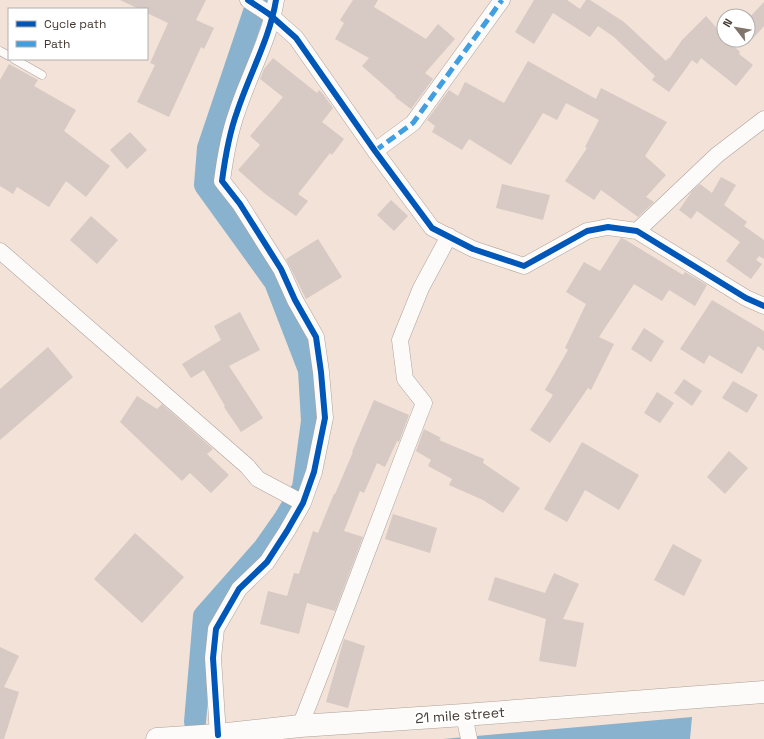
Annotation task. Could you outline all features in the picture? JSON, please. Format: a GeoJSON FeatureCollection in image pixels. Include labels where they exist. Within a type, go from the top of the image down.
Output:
{"type":"FeatureCollection","features":[{"type":"Feature","properties":{"kind":"street"},"geometry":{"type":"LineString","coordinates":[[248,0],[273,11],[296,38],[375,151],[432,228],[472,249],[524,266],[587,231],[608,227],[637,231],[746,298],[764,306]]}},
{"type":"Feature","properties":{"kind":"street"},"geometry":{"type":"LineString","coordinates":[[375,151],[413,123],[502,0]]}},
{"type":"Feature","properties":{"kind":"street"},"geometry":{"type":"LineString","coordinates":[[218,735],[213,658],[216,629],[239,589],[267,562],[287,531],[302,502],[314,472],[325,418],[316,337],[295,300],[282,269],[240,204],[222,181],[225,158],[236,113],[273,11]]}},
{"type":"Feature","properties":{"kind":"street"},"geometry":{"type":"LineString","coordinates":[[637,231],[717,155],[764,119]]}},
{"type":"Feature","properties":{"kind":"street"},"geometry":{"type":"LineString","coordinates":[[300,726],[346,611],[384,505],[424,403],[405,379],[400,340],[421,288],[449,236]]}},
{"type":"Feature","properties":{"kind":"street"},"geometry":{"type":"LineString","coordinates":[[0,251],[247,466],[258,479],[302,502]]}},
{"type":"Feature","properties":{"kind":"street","name":"21 mile street"},"geometry":{"type":"LineString","coordinates":[[157,739],[218,735],[300,726],[464,716],[764,692]]}},
{"type":"Feature","properties":{"kind":"street"},"geometry":{"type":"LineString","coordinates":[[464,716],[469,739]]}},
{"type":"Feature","properties":{"kind":"lane"},"geometry":{"type":"LineString","coordinates":[[16,60],[42,74]]}},
{"type":"Feature","properties":{"kind":"water"},"geometry":{"type":"Polygon","coordinates":[[[692,717],[690,739],[443,739],[692,717]]]}},
{"type":"Feature","properties":{"kind":"building"},"geometry":{"type":"Polygon","coordinates":[[[120,0],[206,0],[196,20],[214,28],[204,49],[201,47],[169,117],[137,102],[155,65],[150,63],[168,23],[148,13],[148,8],[137,8],[120,0]]]}},
{"type":"Feature","properties":{"kind":"building"},"geometry":{"type":"Polygon","coordinates":[[[353,0],[378,0],[374,7],[426,39],[438,24],[455,39],[425,73],[433,79],[411,109],[395,97],[396,96],[362,66],[369,58],[335,39],[344,23],[340,20],[353,0]]]}},
{"type":"Feature","properties":{"kind":"building"},"geometry":{"type":"Polygon","coordinates":[[[534,0],[567,0],[580,9],[586,0],[590,0],[624,22],[666,61],[682,40],[706,16],[716,27],[716,48],[736,48],[740,52],[739,54],[753,65],[736,86],[701,58],[697,64],[692,60],[669,92],[652,80],[655,76],[614,37],[598,26],[590,37],[553,13],[534,44],[515,32],[534,0]]]}},
{"type":"Feature","properties":{"kind":"building"},"geometry":{"type":"Polygon","coordinates":[[[764,2],[764,26],[756,35],[756,10],[764,2]]]}},
{"type":"Feature","properties":{"kind":"building"},"geometry":{"type":"Polygon","coordinates":[[[273,58],[317,93],[319,90],[323,94],[333,108],[322,122],[344,139],[332,155],[330,153],[298,194],[308,201],[296,216],[264,193],[238,170],[260,145],[250,136],[283,97],[260,79],[264,69],[273,58]]]}},
{"type":"Feature","properties":{"kind":"building"},"geometry":{"type":"Polygon","coordinates":[[[528,61],[596,99],[601,88],[667,122],[645,156],[666,175],[646,197],[654,202],[638,217],[601,190],[594,200],[565,181],[587,148],[585,147],[599,120],[566,103],[557,120],[543,113],[511,165],[469,139],[462,150],[432,132],[435,126],[427,120],[449,90],[458,96],[465,82],[504,103],[528,61]]]}},
{"type":"Feature","properties":{"kind":"building"},"geometry":{"type":"Polygon","coordinates":[[[9,64],[38,80],[34,86],[76,110],[64,131],[110,166],[86,197],[66,181],[49,207],[17,187],[13,194],[0,186],[0,80],[9,64]]]}},
{"type":"Feature","properties":{"kind":"building"},"geometry":{"type":"Polygon","coordinates":[[[130,132],[147,150],[127,169],[110,150],[130,132]]]}},
{"type":"Feature","properties":{"kind":"building"},"geometry":{"type":"Polygon","coordinates":[[[721,177],[736,185],[724,205],[747,222],[744,226],[764,240],[764,259],[759,256],[756,260],[762,264],[751,279],[726,261],[740,242],[697,211],[691,219],[679,210],[692,191],[700,184],[712,193],[721,177]]]}},
{"type":"Feature","properties":{"kind":"building"},"geometry":{"type":"Polygon","coordinates":[[[502,184],[550,195],[543,220],[496,208],[502,184]]]}},
{"type":"Feature","properties":{"kind":"building"},"geometry":{"type":"Polygon","coordinates":[[[391,200],[408,216],[394,231],[377,215],[391,200]]]}},
{"type":"Feature","properties":{"kind":"building"},"geometry":{"type":"Polygon","coordinates":[[[91,216],[118,240],[97,264],[70,240],[91,216]]]}},
{"type":"Feature","properties":{"kind":"building"},"geometry":{"type":"Polygon","coordinates":[[[621,238],[683,275],[685,272],[707,285],[695,306],[669,290],[662,301],[634,284],[599,337],[614,344],[591,390],[588,388],[550,443],[530,430],[553,395],[545,390],[568,350],[565,348],[586,304],[566,292],[584,262],[600,271],[621,238]]]}},
{"type":"Feature","properties":{"kind":"building"},"geometry":{"type":"Polygon","coordinates":[[[318,239],[342,277],[306,299],[286,259],[318,239]]]}},
{"type":"Feature","properties":{"kind":"building"},"geometry":{"type":"Polygon","coordinates":[[[712,300],[764,331],[764,351],[758,346],[742,374],[709,355],[704,364],[680,349],[712,300]]]}},
{"type":"Feature","properties":{"kind":"building"},"geometry":{"type":"Polygon","coordinates":[[[240,312],[260,350],[229,366],[263,418],[241,432],[224,407],[225,406],[204,370],[191,378],[182,364],[221,340],[214,326],[240,312]]]}},
{"type":"Feature","properties":{"kind":"building"},"geometry":{"type":"Polygon","coordinates":[[[644,328],[664,341],[651,362],[631,349],[644,328]]]}},
{"type":"Feature","properties":{"kind":"building"},"geometry":{"type":"Polygon","coordinates":[[[48,347],[73,377],[0,440],[0,389],[48,347]]]}},
{"type":"Feature","properties":{"kind":"building"},"geometry":{"type":"Polygon","coordinates":[[[684,379],[702,391],[692,406],[674,393],[684,379]]]}},
{"type":"Feature","properties":{"kind":"building"},"geometry":{"type":"Polygon","coordinates":[[[733,381],[758,395],[747,413],[722,398],[733,381]]]}},
{"type":"Feature","properties":{"kind":"building"},"geometry":{"type":"Polygon","coordinates":[[[657,392],[674,403],[660,423],[644,413],[657,392]]]}},
{"type":"Feature","properties":{"kind":"building"},"geometry":{"type":"Polygon","coordinates":[[[137,396],[157,409],[162,404],[213,449],[207,454],[229,475],[211,493],[190,473],[182,481],[120,422],[137,396]]]}},
{"type":"Feature","properties":{"kind":"building"},"geometry":{"type":"Polygon","coordinates":[[[374,400],[409,415],[399,442],[397,441],[385,467],[377,463],[364,493],[360,491],[344,531],[363,537],[335,611],[307,603],[299,634],[260,624],[268,591],[287,596],[294,573],[299,574],[313,531],[318,533],[374,400]]]}},
{"type":"Feature","properties":{"kind":"building"},"geometry":{"type":"Polygon","coordinates":[[[424,429],[441,438],[439,440],[484,459],[483,463],[520,488],[503,513],[483,500],[449,485],[452,479],[428,466],[431,460],[416,451],[424,429]]]}},
{"type":"Feature","properties":{"kind":"building"},"geometry":{"type":"Polygon","coordinates":[[[582,442],[639,475],[619,510],[585,490],[567,522],[544,509],[582,442]]]}},
{"type":"Feature","properties":{"kind":"building"},"geometry":{"type":"Polygon","coordinates":[[[729,451],[748,468],[725,494],[707,477],[729,451]]]}},
{"type":"Feature","properties":{"kind":"building"},"geometry":{"type":"Polygon","coordinates":[[[393,514],[437,528],[430,553],[385,539],[393,514]]]}},
{"type":"Feature","properties":{"kind":"building"},"geometry":{"type":"Polygon","coordinates":[[[135,533],[184,577],[142,623],[94,579],[135,533]]]}},
{"type":"Feature","properties":{"kind":"building"},"geometry":{"type":"Polygon","coordinates":[[[673,544],[702,560],[684,596],[654,580],[673,544]]]}},
{"type":"Feature","properties":{"kind":"building"},"geometry":{"type":"Polygon","coordinates":[[[554,573],[579,584],[563,619],[584,623],[576,667],[539,661],[546,619],[488,600],[495,577],[545,593],[554,573]]]}},
{"type":"Feature","properties":{"kind":"building"},"geometry":{"type":"Polygon","coordinates":[[[344,639],[365,646],[348,708],[326,702],[344,639]]]}},
{"type":"Feature","properties":{"kind":"building"},"geometry":{"type":"Polygon","coordinates":[[[0,647],[19,656],[4,687],[19,692],[4,739],[0,739],[0,647]]]}},
{"type":"Feature","properties":{"kind":"waterway"},"geometry":{"type":"LineString","coordinates":[[195,722],[204,616],[264,548],[285,518],[303,488],[312,421],[309,370],[275,282],[205,185],[208,148],[258,0]]}},
{"type":"Feature","properties":{"kind":"marked path"},"geometry":{"type":"LineString","coordinates":[[375,151],[413,123],[502,0]]}},
{"type":"Feature","properties":{"kind":"cycle path"},"geometry":{"type":"LineString","coordinates":[[248,0],[269,14],[296,38],[375,151],[432,228],[473,249],[524,266],[587,231],[608,227],[637,231],[746,298],[764,306]]}},
{"type":"Feature","properties":{"kind":"cycle path"},"geometry":{"type":"LineString","coordinates":[[218,735],[213,658],[216,629],[239,589],[267,562],[303,503],[314,472],[325,418],[316,337],[295,300],[281,269],[240,204],[222,181],[224,164],[234,120],[269,28],[276,0]]}}]}
